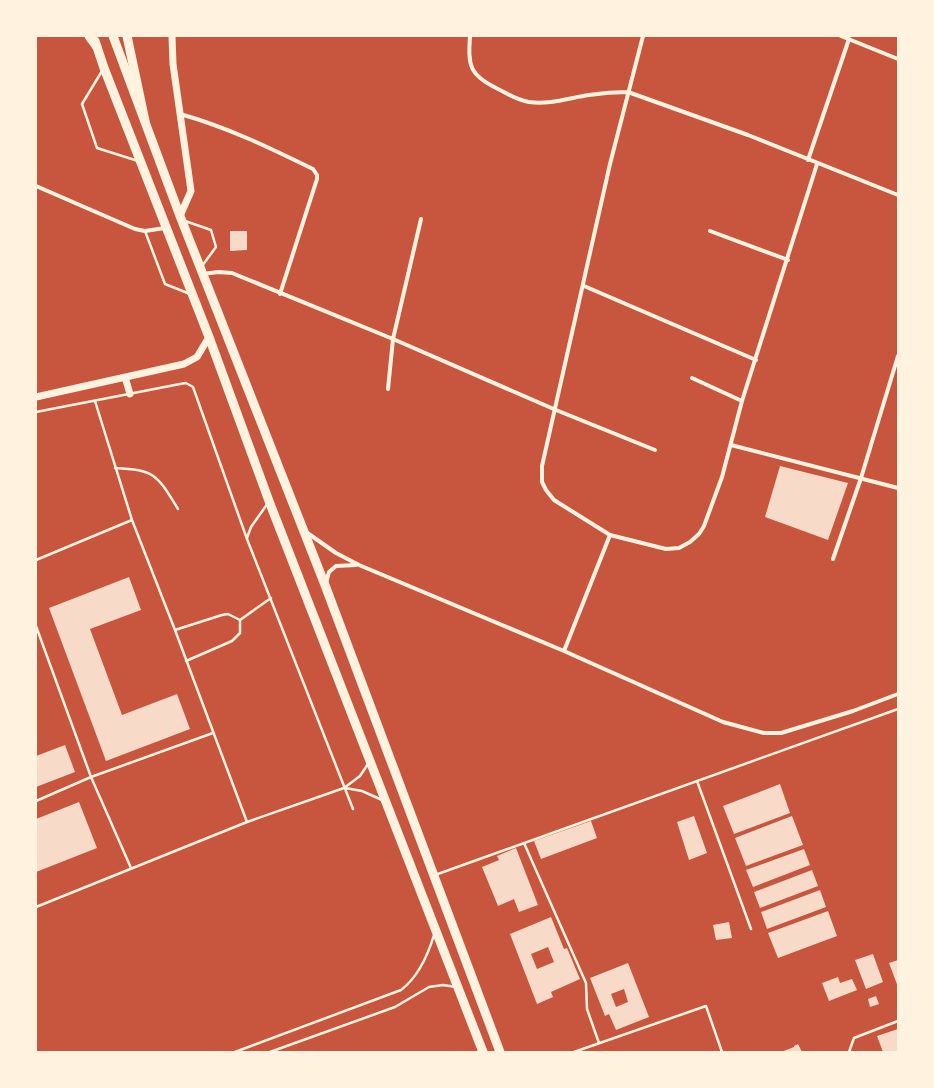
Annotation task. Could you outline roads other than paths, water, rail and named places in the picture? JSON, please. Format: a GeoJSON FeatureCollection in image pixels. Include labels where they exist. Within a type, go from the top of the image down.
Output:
{"type":"FeatureCollection","features":[{"type":"Feature","properties":{"kind":"highway"},"geometry":{"type":"LineString","coordinates":[[89,36],[97,47]]}},
{"type":"Feature","properties":{"kind":"highway"},"geometry":{"type":"LineString","coordinates":[[93,36],[140,162],[209,337],[269,501],[483,1052]]}},
{"type":"Feature","properties":{"kind":"highway"},"geometry":{"type":"LineString","coordinates":[[114,36],[180,218],[304,530],[435,875],[500,1052]]}},
{"type":"Feature","properties":{"kind":"highway"},"geometry":{"type":"LineString","coordinates":[[127,36],[145,121]]}},
{"type":"Feature","properties":{"kind":"main road"},"geometry":{"type":"LineString","coordinates":[[172,36],[172,64],[191,191],[180,218]]}},
{"type":"Feature","properties":{"kind":"main road"},"geometry":{"type":"LineString","coordinates":[[36,397],[191,361],[196,357],[209,337]]}},
{"type":"Feature","properties":{"kind":"main road"},"geometry":{"type":"LineString","coordinates":[[125,377],[130,394]]}},
{"type":"Feature","properties":{"kind":"street"},"geometry":{"type":"LineString","coordinates":[[470,36],[469,57],[471,67],[476,76],[488,85],[520,100],[538,102],[555,101],[611,92],[628,92],[748,135],[817,164],[898,195]]}},
{"type":"Feature","properties":{"kind":"street"},"geometry":{"type":"LineString","coordinates":[[643,36],[610,164],[584,286],[542,466],[542,482],[554,500],[610,535],[666,549],[678,548],[690,542],[699,534],[704,526],[722,477],[742,401],[788,260],[817,164]]}},
{"type":"Feature","properties":{"kind":"street"},"geometry":{"type":"LineString","coordinates":[[841,36],[898,59]]}},
{"type":"Feature","properties":{"kind":"street"},"geometry":{"type":"LineString","coordinates":[[808,160],[849,40]]}},
{"type":"Feature","properties":{"kind":"street"},"geometry":{"type":"LineString","coordinates":[[180,114],[206,121],[238,133],[313,169],[316,172],[317,179],[280,294]]}},
{"type":"Feature","properties":{"kind":"street"},"geometry":{"type":"LineString","coordinates":[[36,186],[135,229],[145,231],[166,228]]}},
{"type":"Feature","properties":{"kind":"street"},"geometry":{"type":"LineString","coordinates":[[388,389],[393,339],[421,219]]}},
{"type":"Feature","properties":{"kind":"street"},"geometry":{"type":"LineString","coordinates":[[710,231],[788,260]]}},
{"type":"Feature","properties":{"kind":"street"},"geometry":{"type":"LineString","coordinates":[[202,271],[232,273],[280,294],[393,339],[556,410],[655,450]]}},
{"type":"Feature","properties":{"kind":"street"},"geometry":{"type":"LineString","coordinates":[[584,286],[756,360]]}},
{"type":"Feature","properties":{"kind":"street"},"geometry":{"type":"LineString","coordinates":[[833,558],[861,478],[898,356]]}},
{"type":"Feature","properties":{"kind":"street"},"geometry":{"type":"LineString","coordinates":[[692,378],[742,401]]}},
{"type":"Feature","properties":{"kind":"street"},"geometry":{"type":"LineString","coordinates":[[731,445],[898,488]]}},
{"type":"Feature","properties":{"kind":"street"},"geometry":{"type":"LineString","coordinates":[[304,530],[325,546],[359,565],[564,651],[723,722],[764,733],[781,733],[898,694]]}},
{"type":"Feature","properties":{"kind":"street"},"geometry":{"type":"LineString","coordinates":[[564,651],[610,535]]}},
{"type":"Feature","properties":{"kind":"street"},"geometry":{"type":"LineString","coordinates":[[325,585],[329,572],[336,566],[359,565]]}},
{"type":"Feature","properties":{"kind":"lane"},"geometry":{"type":"LineString","coordinates":[[104,68],[82,104],[97,148],[140,162]]}},
{"type":"Feature","properties":{"kind":"lane"},"geometry":{"type":"LineString","coordinates":[[180,218],[211,230],[216,247],[202,271]]}},
{"type":"Feature","properties":{"kind":"lane"},"geometry":{"type":"LineString","coordinates":[[145,231],[165,284],[192,295]]}},
{"type":"Feature","properties":{"kind":"lane"},"geometry":{"type":"LineString","coordinates":[[36,412],[186,383],[193,387],[247,539],[344,788],[354,809]]}},
{"type":"Feature","properties":{"kind":"lane"},"geometry":{"type":"LineString","coordinates":[[95,401],[132,520],[247,822]]}},
{"type":"Feature","properties":{"kind":"lane"},"geometry":{"type":"LineString","coordinates":[[115,468],[140,470],[154,476],[161,483],[178,509]]}},
{"type":"Feature","properties":{"kind":"lane"},"geometry":{"type":"LineString","coordinates":[[247,539],[251,527],[269,501]]}},
{"type":"Feature","properties":{"kind":"lane"},"geometry":{"type":"LineString","coordinates":[[36,560],[132,520]]}},
{"type":"Feature","properties":{"kind":"lane"},"geometry":{"type":"LineString","coordinates":[[240,620],[271,598]]}},
{"type":"Feature","properties":{"kind":"lane"},"geometry":{"type":"LineString","coordinates":[[175,630],[228,614],[240,620]]}},
{"type":"Feature","properties":{"kind":"lane"},"geometry":{"type":"LineString","coordinates":[[186,661],[232,641],[240,633],[240,620]]}},
{"type":"Feature","properties":{"kind":"lane"},"geometry":{"type":"LineString","coordinates":[[36,626],[91,777],[131,868]]}},
{"type":"Feature","properties":{"kind":"lane"},"geometry":{"type":"LineString","coordinates":[[435,875],[898,709]]}},
{"type":"Feature","properties":{"kind":"lane"},"geometry":{"type":"LineString","coordinates":[[36,801],[91,777],[213,733]]}},
{"type":"Feature","properties":{"kind":"lane"},"geometry":{"type":"LineString","coordinates":[[36,908],[247,822],[344,788],[360,776],[370,760]]}},
{"type":"Feature","properties":{"kind":"lane"},"geometry":{"type":"LineString","coordinates":[[697,781],[751,929]]}},
{"type":"Feature","properties":{"kind":"lane"},"geometry":{"type":"LineString","coordinates":[[344,788],[366,793],[386,802]]}},
{"type":"Feature","properties":{"kind":"lane"},"geometry":{"type":"LineString","coordinates":[[524,843],[586,983],[587,1009],[599,1043]]}},
{"type":"Feature","properties":{"kind":"lane"},"geometry":{"type":"LineString","coordinates":[[235,1052],[401,990],[408,984],[422,964],[436,930]]}},
{"type":"Feature","properties":{"kind":"lane"},"geometry":{"type":"LineString","coordinates":[[270,1052],[395,1007],[429,987],[444,985],[458,988]]}},
{"type":"Feature","properties":{"kind":"lane"},"geometry":{"type":"LineString","coordinates":[[574,1052],[706,1006],[722,1052]]}},
{"type":"Feature","properties":{"kind":"lane"},"geometry":{"type":"LineString","coordinates":[[849,1052],[854,1038],[898,1021]]}}]}
